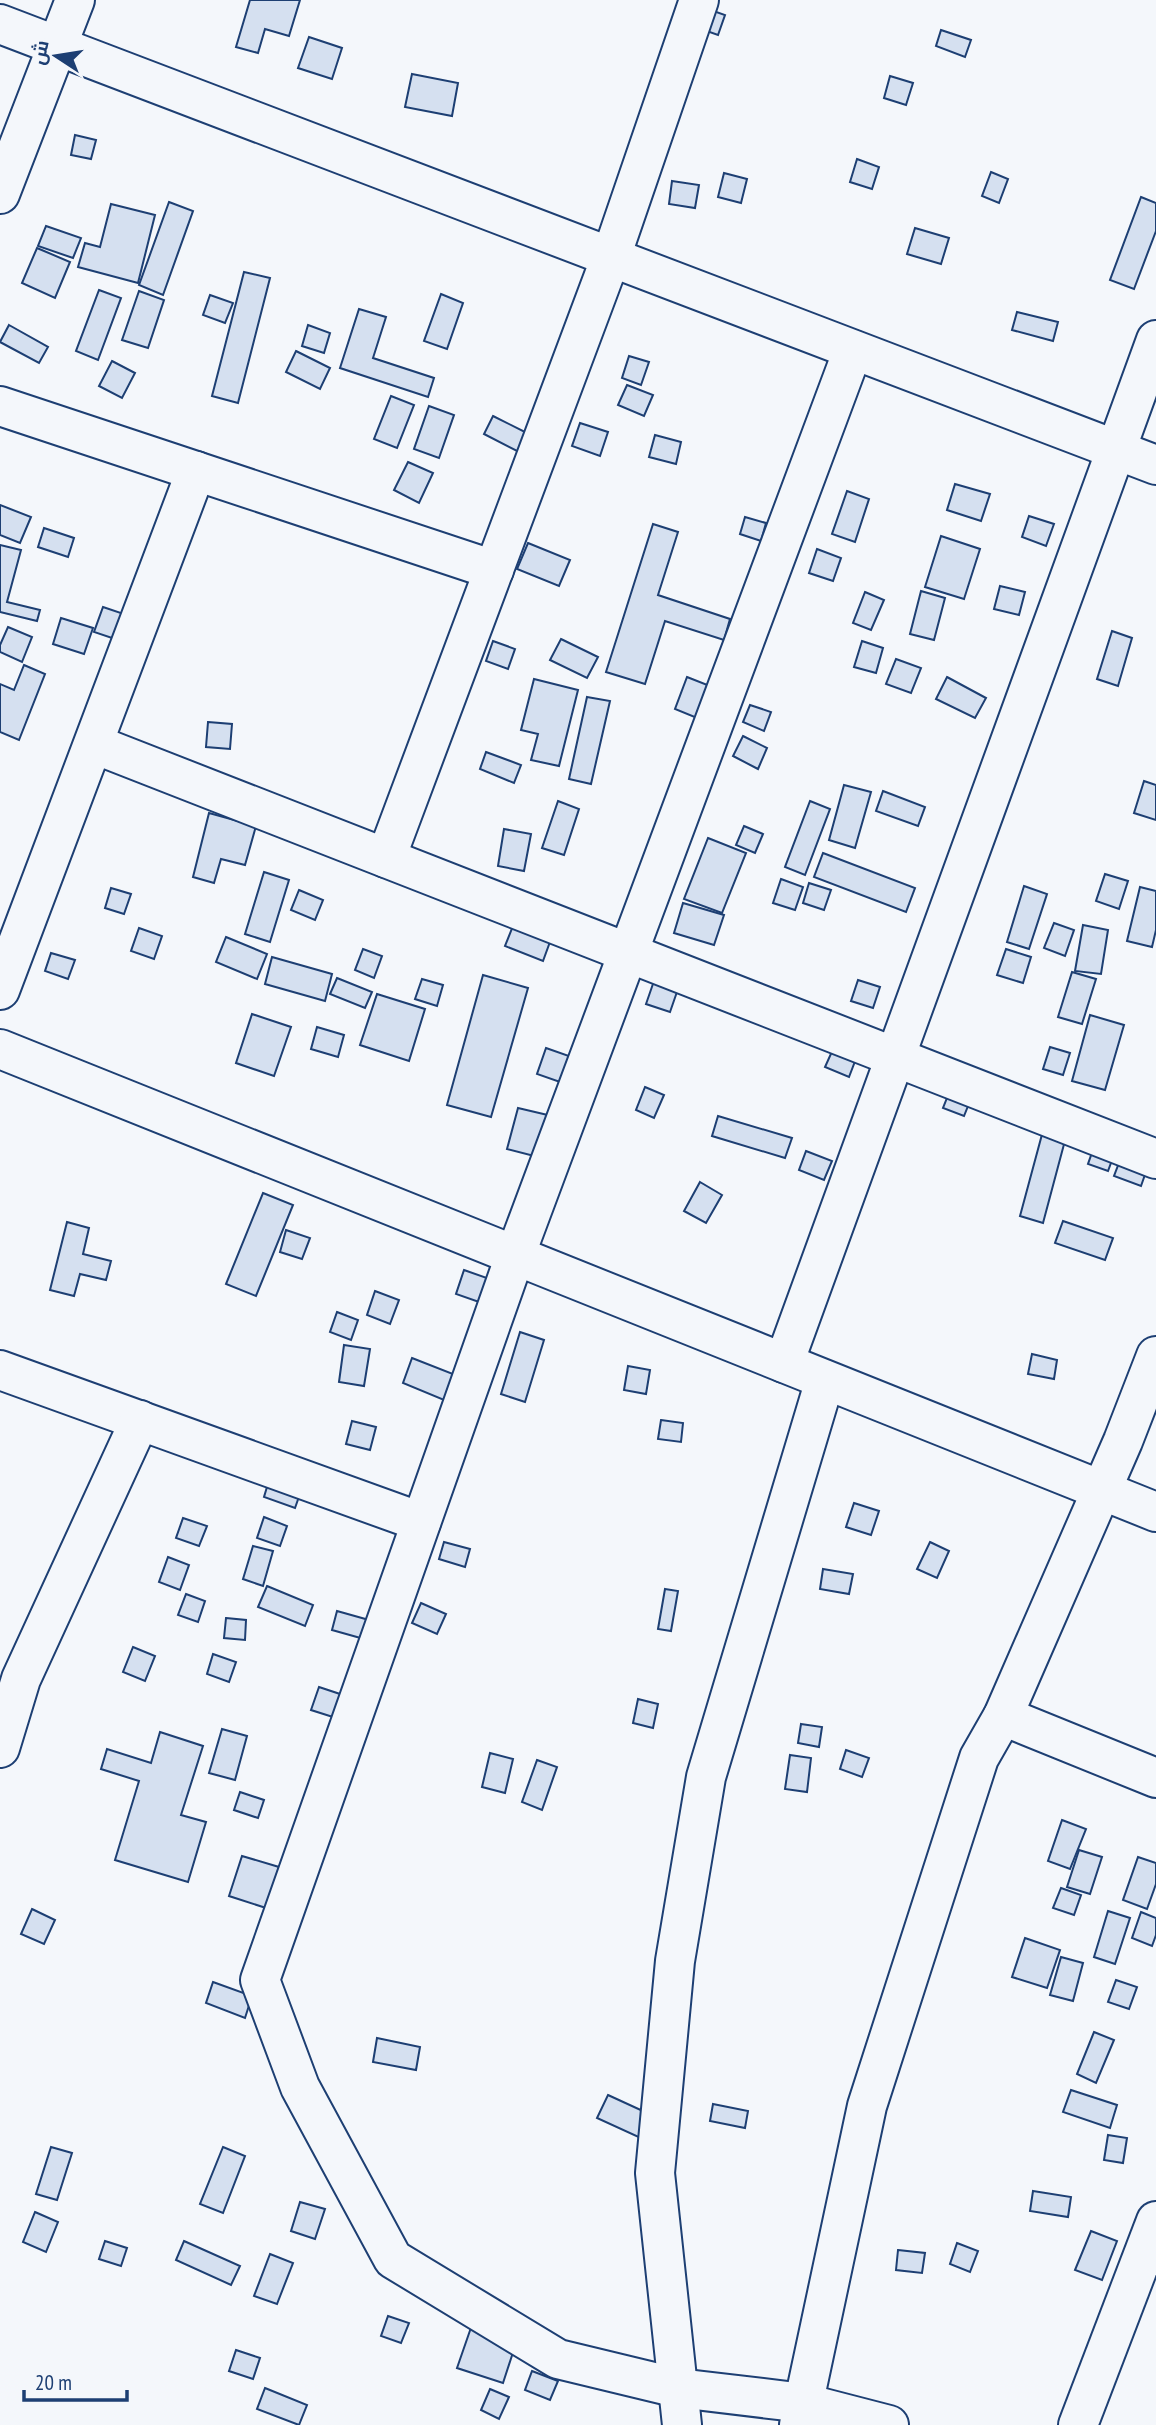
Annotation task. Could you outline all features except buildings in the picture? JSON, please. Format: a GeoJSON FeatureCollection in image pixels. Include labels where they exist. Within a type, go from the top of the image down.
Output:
{"type":"FeatureCollection","features":[{"type":"Feature","properties":{"kind":"street"},"geometry":{"type":"LineString","coordinates":[[0,194],[75,0]]}},
{"type":"Feature","properties":{"kind":"street"},"geometry":{"type":"LineString","coordinates":[[386,858],[611,257],[699,0]]}},
{"type":"Feature","properties":{"kind":"street"},"geometry":{"type":"LineString","coordinates":[[0,24],[1156,465]]}},
{"type":"Feature","properties":{"kind":"street"},"geometry":{"type":"LineString","coordinates":[[784,1363],[1156,340]]}},
{"type":"Feature","properties":{"kind":"street"},"geometry":{"type":"LineString","coordinates":[[853,350],[515,1256],[260,1980],[300,2087],[393,2259],[558,2359],[801,2414],[889,2425]]}},
{"type":"Feature","properties":{"kind":"street"},"geometry":{"type":"LineString","coordinates":[[0,406],[494,570]]}},
{"type":"Feature","properties":{"kind":"street"},"geometry":{"type":"LineString","coordinates":[[0,990],[196,471]]}},
{"type":"Feature","properties":{"kind":"street"},"geometry":{"type":"LineString","coordinates":[[93,744],[1156,1159]]}},
{"type":"Feature","properties":{"kind":"street"},"geometry":{"type":"LineString","coordinates":[[0,1049],[1156,1512]]}},
{"type":"Feature","properties":{"kind":"street"},"geometry":{"type":"LineString","coordinates":[[801,2414],[867,2106],[979,1758],[1003,1716],[1123,1441],[1156,1356]]}},
{"type":"Feature","properties":{"kind":"street"},"geometry":{"type":"LineString","coordinates":[[0,1370],[421,1522]]}},
{"type":"Feature","properties":{"kind":"street"},"geometry":{"type":"LineString","coordinates":[[681,2425],[655,2173],[675,1961],[706,1777],[825,1380]]}},
{"type":"Feature","properties":{"kind":"street"},"geometry":{"type":"LineString","coordinates":[[0,1748],[10,1675],[140,1420]]}},
{"type":"Feature","properties":{"kind":"street"},"geometry":{"type":"LineString","coordinates":[[1003,1716],[1156,1778]]}},
{"type":"Feature","properties":{"kind":"street"},"geometry":{"type":"LineString","coordinates":[[1078,2425],[1156,2221]]}}]}
